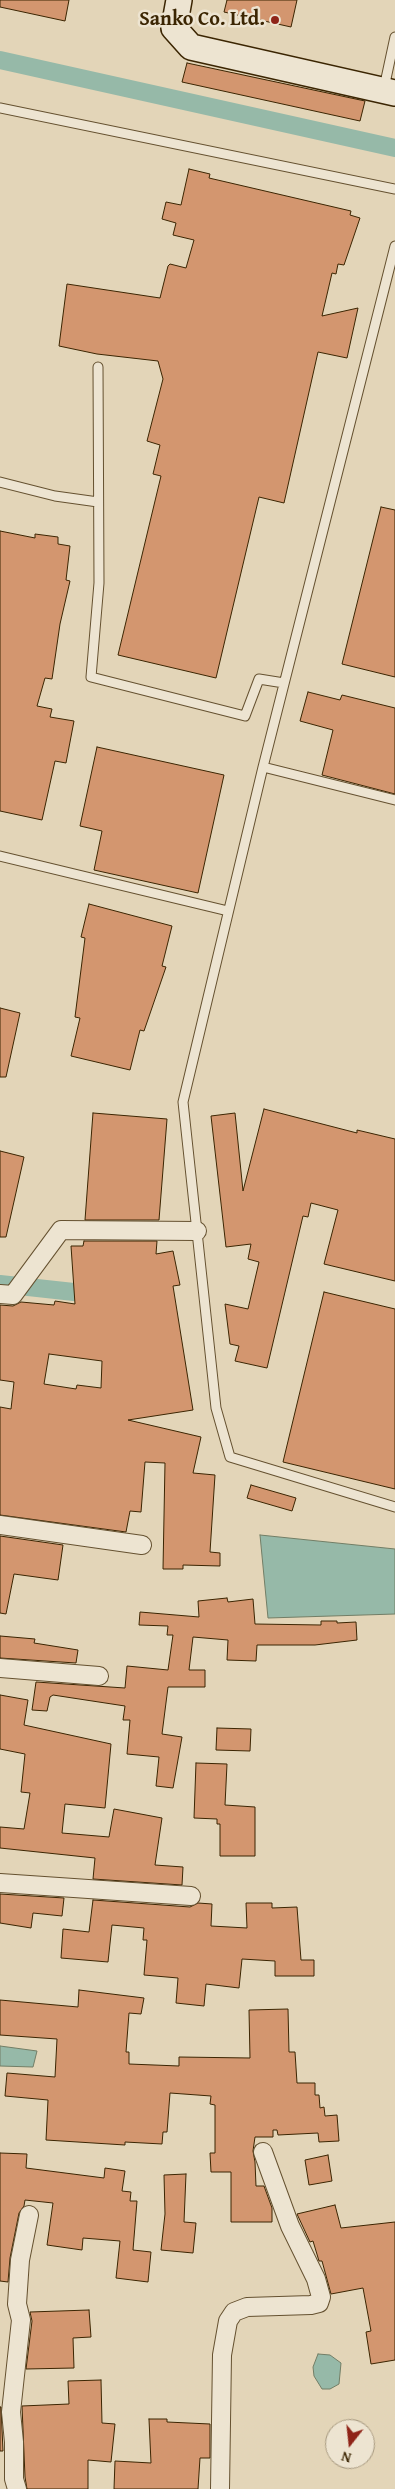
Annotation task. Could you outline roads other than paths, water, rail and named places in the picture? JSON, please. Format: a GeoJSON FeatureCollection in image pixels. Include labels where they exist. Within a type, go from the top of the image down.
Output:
{"type":"FeatureCollection","features":[{"type":"Feature","properties":{"kind":"street"},"geometry":{"type":"LineString","coordinates":[[179,0],[174,28],[192,48],[389,92]]}},
{"type":"Feature","properties":{"kind":"street"},"geometry":{"type":"LineString","coordinates":[[0,1294],[13,1295],[62,1230],[197,1231]]}},
{"type":"Feature","properties":{"kind":"street"},"geometry":{"type":"LineString","coordinates":[[0,1525],[142,1545]]}},
{"type":"Feature","properties":{"kind":"street"},"geometry":{"type":"LineString","coordinates":[[0,1668],[99,1676]]}},
{"type":"Feature","properties":{"kind":"street"},"geometry":{"type":"LineString","coordinates":[[0,1883],[191,1896]]}},
{"type":"Feature","properties":{"kind":"street"},"geometry":{"type":"LineString","coordinates":[[220,2489],[222,2355],[228,2321],[234,2312],[247,2307],[311,2305],[319,2303],[321,2297],[316,2279],[290,2226],[263,2152]]}},
{"type":"Feature","properties":{"kind":"street"},"geometry":{"type":"LineString","coordinates":[[17,2489],[14,2479],[14,2442],[11,2412],[21,2320],[17,2304],[20,2260],[28,2215]]}},
{"type":"Feature","properties":{"kind":"lane"},"geometry":{"type":"LineString","coordinates":[[389,92],[395,37]]}},
{"type":"Feature","properties":{"kind":"lane"},"geometry":{"type":"LineString","coordinates":[[0,108],[395,189]]}},
{"type":"Feature","properties":{"kind":"lane"},"geometry":{"type":"LineString","coordinates":[[395,246],[263,767],[183,1102],[216,1408],[230,1457],[395,1507]]}},
{"type":"Feature","properties":{"kind":"lane"},"geometry":{"type":"LineString","coordinates":[[98,367],[100,583],[91,677],[246,716],[259,678],[284,683]]}},
{"type":"Feature","properties":{"kind":"lane"},"geometry":{"type":"LineString","coordinates":[[0,482],[55,496],[98,502]]}},
{"type":"Feature","properties":{"kind":"lane"},"geometry":{"type":"LineString","coordinates":[[263,767],[395,800]]}},
{"type":"Feature","properties":{"kind":"lane"},"geometry":{"type":"LineString","coordinates":[[0,856],[228,911]]}},
{"type":"Feature","properties":{"kind":"waterway"},"geometry":{"type":"LineString","coordinates":[[0,60],[395,148]]}},
{"type":"Feature","properties":{"kind":"waterway"},"geometry":{"type":"LineString","coordinates":[[0,1284],[92,1294]]}},
{"type":"Feature","properties":{"kind":"place","name":"Sanko Co. Ltd."},"geometry":{"type":"Point","coordinates":[275,20]}}]}
